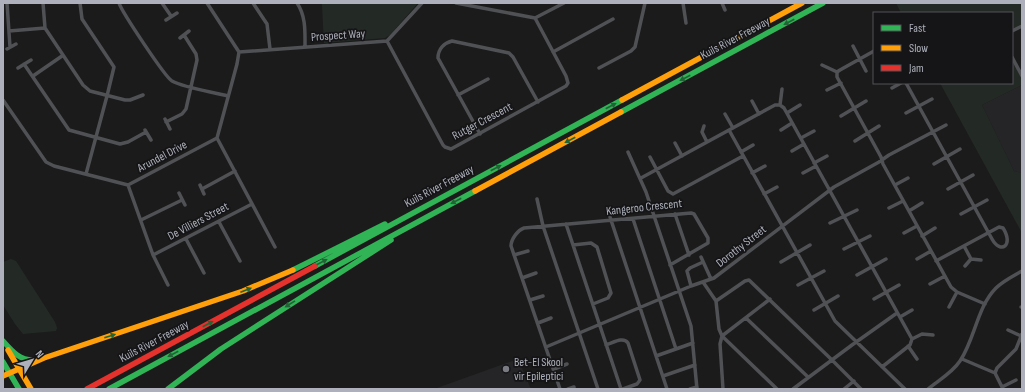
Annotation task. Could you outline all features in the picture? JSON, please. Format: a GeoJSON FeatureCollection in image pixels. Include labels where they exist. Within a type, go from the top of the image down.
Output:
{"type":"FeatureCollection","features":[{"type":"Feature","properties":{"kind":"main road","name":"Kuils River Freeway"},"geometry":{"type":"LineString","coordinates":[[87,389],[802,3]]}},
{"type":"Feature","properties":{"kind":"main road","name":"Kuils River Freeway"},"geometry":{"type":"LineString","coordinates":[[109,389],[823,3]]}},
{"type":"Feature","properties":{"kind":"main road"},"geometry":{"type":"LineString","coordinates":[[3,376],[44,358],[243,291],[282,275],[376,228],[400,220]]}},
{"type":"Feature","properties":{"kind":"main road"},"geometry":{"type":"LineString","coordinates":[[168,389],[266,319],[382,246],[404,229]]}},
{"type":"Feature","properties":{"kind":"main road"},"geometry":{"type":"LineString","coordinates":[[3,341],[20,359],[30,360],[44,358]]}},
{"type":"Feature","properties":{"kind":"main road"},"geometry":{"type":"LineString","coordinates":[[3,341],[31,389]]}},
{"type":"Feature","properties":{"kind":"main road"},"geometry":{"type":"LineString","coordinates":[[3,362],[19,389]]}},
{"type":"Feature","properties":{"kind":"street"},"geometry":{"type":"LineString","coordinates":[[7,3],[8,48],[16,44]]}},
{"type":"Feature","properties":{"kind":"street"},"geometry":{"type":"LineString","coordinates":[[43,3],[45,28],[62,56],[86,88],[90,91],[118,99],[130,100],[143,95]]}},
{"type":"Feature","properties":{"kind":"street"},"geometry":{"type":"LineString","coordinates":[[80,3],[82,19],[114,67],[86,174]]}},
{"type":"Feature","properties":{"kind":"street"},"geometry":{"type":"LineString","coordinates":[[119,3],[168,78],[174,82],[228,96]]}},
{"type":"Feature","properties":{"kind":"street"},"geometry":{"type":"LineString","coordinates":[[162,3],[171,16]]}},
{"type":"Feature","properties":{"kind":"street"},"geometry":{"type":"LineString","coordinates":[[207,3],[239,52],[217,138],[274,247]]}},
{"type":"Feature","properties":{"kind":"street"},"geometry":{"type":"LineString","coordinates":[[253,3],[268,28],[270,49]]}},
{"type":"Feature","properties":{"kind":"street"},"geometry":{"type":"LineString","coordinates":[[297,3],[304,18],[305,47]]}},
{"type":"Feature","properties":{"kind":"street"},"geometry":{"type":"LineString","coordinates":[[387,41],[422,3]]}},
{"type":"Feature","properties":{"kind":"street"},"geometry":{"type":"LineString","coordinates":[[456,3],[535,18],[564,3]]}},
{"type":"Feature","properties":{"kind":"street"},"geometry":{"type":"LineString","coordinates":[[599,68],[631,51],[635,47],[645,3]]}},
{"type":"Feature","properties":{"kind":"street"},"geometry":{"type":"LineString","coordinates":[[683,3],[686,24]]}},
{"type":"Feature","properties":{"kind":"street"},"geometry":{"type":"LineString","coordinates":[[722,3],[725,10]]}},
{"type":"Feature","properties":{"kind":"street"},"geometry":{"type":"LineString","coordinates":[[166,20],[177,13]]}},
{"type":"Feature","properties":{"kind":"street","name":"Rutger Crescent"},"geometry":{"type":"LineString","coordinates":[[387,41],[445,148],[451,149],[564,88],[568,83],[566,76],[535,18]]}},
{"type":"Feature","properties":{"kind":"street"},"geometry":{"type":"LineString","coordinates":[[553,52],[613,20]]}},
{"type":"Feature","properties":{"kind":"street"},"geometry":{"type":"LineString","coordinates":[[1013,30],[1022,26]]}},
{"type":"Feature","properties":{"kind":"street"},"geometry":{"type":"LineString","coordinates":[[8,31],[45,28]]}},
{"type":"Feature","properties":{"kind":"street"},"geometry":{"type":"LineString","coordinates":[[170,129],[165,121],[182,114],[186,109],[197,64],[197,57],[182,36],[189,31]]}},
{"type":"Feature","properties":{"kind":"street","name":"Prospect Way"},"geometry":{"type":"LineString","coordinates":[[239,52],[387,41]]}},
{"type":"Feature","properties":{"kind":"street"},"geometry":{"type":"LineString","coordinates":[[480,134],[438,58],[438,52],[445,44],[452,41],[509,53],[513,57],[538,102]]}},
{"type":"Feature","properties":{"kind":"street"},"geometry":{"type":"LineString","coordinates":[[853,46],[866,71]]}},
{"type":"Feature","properties":{"kind":"street"},"geometry":{"type":"LineString","coordinates":[[837,72],[873,52]]}},
{"type":"Feature","properties":{"kind":"street"},"geometry":{"type":"LineString","coordinates":[[33,76],[62,56]]}},
{"type":"Feature","properties":{"kind":"street"},"geometry":{"type":"LineString","coordinates":[[1013,58],[1022,76]]}},
{"type":"Feature","properties":{"kind":"street"},"geometry":{"type":"LineString","coordinates":[[18,68],[31,60]]}},
{"type":"Feature","properties":{"kind":"street"},"geometry":{"type":"LineString","coordinates":[[24,64],[72,132],[124,144],[146,131],[151,140]]}},
{"type":"Feature","properties":{"kind":"street"},"geometry":{"type":"LineString","coordinates":[[822,65],[837,72]]}},
{"type":"Feature","properties":{"kind":"street"},"geometry":{"type":"LineString","coordinates":[[837,72],[837,77],[840,83],[868,133],[894,185],[951,287],[957,292],[985,304]]}},
{"type":"Feature","properties":{"kind":"street"},"geometry":{"type":"LineString","coordinates":[[458,95],[488,79]]}},
{"type":"Feature","properties":{"kind":"street"},"geometry":{"type":"LineString","coordinates":[[827,90],[840,83]]}},
{"type":"Feature","properties":{"kind":"street"},"geometry":{"type":"LineString","coordinates":[[892,88],[899,84]]}},
{"type":"Feature","properties":{"kind":"street"},"geometry":{"type":"LineString","coordinates":[[907,84],[974,207],[989,232],[997,246],[1002,247],[1007,244],[1008,237],[1002,228],[999,227],[989,232],[936,261]]}},
{"type":"Feature","properties":{"kind":"street"},"geometry":{"type":"LineString","coordinates":[[782,89],[780,105],[787,113],[912,339]]}},
{"type":"Feature","properties":{"kind":"street"},"geometry":{"type":"LineString","coordinates":[[906,113],[932,99]]}},
{"type":"Feature","properties":{"kind":"street","name":"Arundel Drive"},"geometry":{"type":"LineString","coordinates":[[3,100],[46,162],[50,165],[128,185],[217,138]]}},
{"type":"Feature","properties":{"kind":"street"},"geometry":{"type":"LineString","coordinates":[[752,101],[758,114]]}},
{"type":"Feature","properties":{"kind":"street"},"geometry":{"type":"LineString","coordinates":[[841,116],[866,101]]}},
{"type":"Feature","properties":{"kind":"street"},"geometry":{"type":"LineString","coordinates":[[641,178],[777,104],[780,105]]}},
{"type":"Feature","properties":{"kind":"street"},"geometry":{"type":"LineString","coordinates":[[787,113],[800,105]]}},
{"type":"Feature","properties":{"kind":"street"},"geometry":{"type":"LineString","coordinates":[[725,114],[742,154],[836,323],[905,389]]}},
{"type":"Feature","properties":{"kind":"street"},"geometry":{"type":"LineString","coordinates":[[781,130],[792,123]]}},
{"type":"Feature","properties":{"kind":"street","name":"Dorothy Street"},"geometry":{"type":"LineString","coordinates":[[546,347],[691,286],[711,280],[829,190],[946,125]]}},
{"type":"Feature","properties":{"kind":"street"},"geometry":{"type":"LineString","coordinates":[[704,126],[702,132],[707,142]]}},
{"type":"Feature","properties":{"kind":"street"},"geometry":{"type":"LineString","coordinates":[[855,141],[879,126]]}},
{"type":"Feature","properties":{"kind":"street"},"geometry":{"type":"LineString","coordinates":[[800,138],[814,131]]}},
{"type":"Feature","properties":{"kind":"street"},"geometry":{"type":"LineString","coordinates":[[675,143],[682,156]]}},
{"type":"Feature","properties":{"kind":"street"},"geometry":{"type":"LineString","coordinates":[[792,151],[804,144]]}},
{"type":"Feature","properties":{"kind":"street"},"geometry":{"type":"LineString","coordinates":[[650,157],[668,192],[675,194],[742,154],[753,145]]}},
{"type":"Feature","properties":{"kind":"street"},"geometry":{"type":"LineString","coordinates":[[934,164],[960,149]]}},
{"type":"Feature","properties":{"kind":"street"},"geometry":{"type":"LineString","coordinates":[[628,152],[641,178],[691,326],[697,388],[690,389]]}},
{"type":"Feature","properties":{"kind":"street"},"geometry":{"type":"LineString","coordinates":[[804,173],[828,156]]}},
{"type":"Feature","properties":{"kind":"street"},"geometry":{"type":"LineString","coordinates":[[752,172],[765,166]]}},
{"type":"Feature","properties":{"kind":"street"},"geometry":{"type":"LineString","coordinates":[[204,194],[201,187],[235,172]]}},
{"type":"Feature","properties":{"kind":"street"},"geometry":{"type":"LineString","coordinates":[[948,189],[973,175]]}},
{"type":"Feature","properties":{"kind":"street"},"geometry":{"type":"LineString","coordinates":[[894,185],[908,178]]}},
{"type":"Feature","properties":{"kind":"street"},"geometry":{"type":"LineString","coordinates":[[128,185],[153,255],[168,285]]}},
{"type":"Feature","properties":{"kind":"street"},"geometry":{"type":"LineString","coordinates":[[764,194],[777,187]]}},
{"type":"Feature","properties":{"kind":"street"},"geometry":{"type":"LineString","coordinates":[[179,193],[185,205]]}},
{"type":"Feature","properties":{"kind":"street"},"geometry":{"type":"LineString","coordinates":[[537,199],[543,226],[598,389]]}},
{"type":"Feature","properties":{"kind":"street"},"geometry":{"type":"LineString","coordinates":[[140,220],[182,200]]}},
{"type":"Feature","properties":{"kind":"street"},"geometry":{"type":"LineString","coordinates":[[961,214],[987,200]]}},
{"type":"Feature","properties":{"kind":"street"},"geometry":{"type":"LineString","coordinates":[[889,208],[903,201]]}},
{"type":"Feature","properties":{"kind":"street"},"geometry":{"type":"LineString","coordinates":[[909,211],[922,203]]}},
{"type":"Feature","properties":{"kind":"street","name":"De Villiers Street"},"geometry":{"type":"LineString","coordinates":[[153,255],[252,204]]}},
{"type":"Feature","properties":{"kind":"street"},"geometry":{"type":"LineString","coordinates":[[830,223],[857,210]]}},
{"type":"Feature","properties":{"kind":"street"},"geometry":{"type":"LineString","coordinates":[[608,211],[667,389]]}},
{"type":"Feature","properties":{"kind":"street"},"geometry":{"type":"LineString","coordinates":[[676,214],[689,255]]}},
{"type":"Feature","properties":{"kind":"street","name":"Kangeroo Crescent"},"geometry":{"type":"LineString","coordinates":[[514,256],[511,243],[520,230],[524,228],[676,214],[694,214],[708,239],[706,245],[670,265]]}},
{"type":"Feature","properties":{"kind":"street"},"geometry":{"type":"LineString","coordinates":[[633,219],[676,349]]}},
{"type":"Feature","properties":{"kind":"street"},"geometry":{"type":"LineString","coordinates":[[219,222],[240,261]]}},
{"type":"Feature","properties":{"kind":"street"},"geometry":{"type":"LineString","coordinates":[[566,224],[599,325],[606,345],[622,389],[637,384],[640,380],[628,343],[622,339],[606,345]]}},
{"type":"Feature","properties":{"kind":"street"},"geometry":{"type":"LineString","coordinates":[[904,233],[917,226]]}},
{"type":"Feature","properties":{"kind":"street"},"geometry":{"type":"LineString","coordinates":[[922,236],[935,228]]}},
{"type":"Feature","properties":{"kind":"street"},"geometry":{"type":"LineString","coordinates":[[844,249],[870,236]]}},
{"type":"Feature","properties":{"kind":"street"},"geometry":{"type":"LineString","coordinates":[[186,239],[204,273]]}},
{"type":"Feature","properties":{"kind":"street"},"geometry":{"type":"LineString","coordinates":[[573,245],[591,243],[597,247],[611,293],[608,298],[592,304]]}},
{"type":"Feature","properties":{"kind":"street"},"geometry":{"type":"LineString","coordinates":[[781,262],[810,245]]}},
{"type":"Feature","properties":{"kind":"street"},"geometry":{"type":"LineString","coordinates":[[964,246],[971,259]]}},
{"type":"Feature","properties":{"kind":"street"},"geometry":{"type":"LineString","coordinates":[[528,251],[514,256],[560,389]]}},
{"type":"Feature","properties":{"kind":"street"},"geometry":{"type":"LineString","coordinates":[[917,259],[931,251]]}},
{"type":"Feature","properties":{"kind":"street"},"geometry":{"type":"LineString","coordinates":[[700,257],[711,280]]}},
{"type":"Feature","properties":{"kind":"street"},"geometry":{"type":"LineString","coordinates":[[857,275],[886,259]]}},
{"type":"Feature","properties":{"kind":"street"},"geometry":{"type":"LineString","coordinates":[[971,259],[981,260]]}},
{"type":"Feature","properties":{"kind":"street"},"geometry":{"type":"LineString","coordinates":[[965,266],[971,259]]}},
{"type":"Feature","properties":{"kind":"street"},"geometry":{"type":"LineString","coordinates":[[691,286],[687,271],[703,262]]}},
{"type":"Feature","properties":{"kind":"street"},"geometry":{"type":"LineString","coordinates":[[798,285],[824,271]]}},
{"type":"Feature","properties":{"kind":"street"},"geometry":{"type":"LineString","coordinates":[[928,389],[953,370],[962,359],[985,304],[997,287],[1022,271]]}},
{"type":"Feature","properties":{"kind":"street"},"geometry":{"type":"LineString","coordinates":[[522,278],[536,273]]}},
{"type":"Feature","properties":{"kind":"street"},"geometry":{"type":"LineString","coordinates":[[930,284],[944,276]]}},
{"type":"Feature","properties":{"kind":"street"},"geometry":{"type":"LineString","coordinates":[[716,301],[748,280],[751,281],[861,389]]}},
{"type":"Feature","properties":{"kind":"street"},"geometry":{"type":"LineString","coordinates":[[703,282],[716,301],[719,329],[722,336],[777,389]]}},
{"type":"Feature","properties":{"kind":"street"},"geometry":{"type":"LineString","coordinates":[[874,299],[899,285]]}},
{"type":"Feature","properties":{"kind":"street"},"geometry":{"type":"LineString","coordinates":[[949,307],[957,292]]}},
{"type":"Feature","properties":{"kind":"street"},"geometry":{"type":"LineString","coordinates":[[530,300],[543,296]]}},
{"type":"Feature","properties":{"kind":"street"},"geometry":{"type":"LineString","coordinates":[[814,310],[838,296]]}},
{"type":"Feature","properties":{"kind":"street"},"geometry":{"type":"LineString","coordinates":[[723,389],[720,344],[722,336],[770,299]]}},
{"type":"Feature","properties":{"kind":"street"},"geometry":{"type":"LineString","coordinates":[[900,317],[912,310]]}},
{"type":"Feature","properties":{"kind":"street"},"geometry":{"type":"LineString","coordinates":[[793,389],[897,313]]}},
{"type":"Feature","properties":{"kind":"street"},"geometry":{"type":"LineString","coordinates":[[538,323],[551,318]]}},
{"type":"Feature","properties":{"kind":"street"},"geometry":{"type":"LineString","coordinates":[[746,318],[808,377]]}},
{"type":"Feature","properties":{"kind":"street"},"geometry":{"type":"LineString","coordinates":[[995,373],[997,368],[1016,349],[1022,335],[1008,330]]}},
{"type":"Feature","properties":{"kind":"street"},"geometry":{"type":"LineString","coordinates":[[882,366],[908,346],[912,339],[922,334],[933,335]]}},
{"type":"Feature","properties":{"kind":"street"},"geometry":{"type":"LineString","coordinates":[[656,356],[693,343]]}},
{"type":"Feature","properties":{"kind":"street"},"geometry":{"type":"LineString","coordinates":[[908,346],[917,359]]}},
{"type":"Feature","properties":{"kind":"street"},"geometry":{"type":"LineString","coordinates":[[962,359],[995,373],[1002,388],[1016,380]]}},
{"type":"Feature","properties":{"kind":"street"},"geometry":{"type":"LineString","coordinates":[[554,369],[567,364]]}},
{"type":"Feature","properties":{"kind":"street"},"geometry":{"type":"LineString","coordinates":[[663,376],[695,365]]}},
{"type":"Feature","properties":{"kind":"street"},"geometry":{"type":"LineString","coordinates":[[844,389],[854,381]]}},
{"type":"Feature","properties":{"kind":"street"},"geometry":{"type":"LineString","coordinates":[[568,389],[574,387]]}},
{"type":"Feature","properties":{"kind":"shaded area"},"geometry":{"type":"Polygon","coordinates":[[[321,3],[418,3],[390,35],[385,38],[324,43],[321,3]]]}},
{"type":"Feature","properties":{"kind":"shaded area"},"geometry":{"type":"Polygon","coordinates":[[[896,3],[1022,3],[1022,24],[1013,28],[1013,12],[900,12],[896,3]]]}},
{"type":"Feature","properties":{"kind":"shaded area"},"geometry":{"type":"Polygon","coordinates":[[[1013,62],[1022,79],[1022,85],[982,105],[1014,171],[1022,173],[1022,233],[941,84],[1013,84],[1013,62]]]}},
{"type":"Feature","properties":{"kind":"shaded area"},"geometry":{"type":"Polygon","coordinates":[[[1022,85],[1021,173],[1014,171],[982,105],[1022,85]]]}},
{"type":"Feature","properties":{"kind":"shaded area"},"geometry":{"type":"Polygon","coordinates":[[[11,259],[16,261],[55,322],[57,328],[56,331],[23,334],[3,305],[3,262],[11,259]]]}},
{"type":"Feature","properties":{"kind":"shaded area","name":"Bet-El Skool vir Epileptici"},"geometry":{"type":"Polygon","coordinates":[[[518,359],[531,389],[434,389],[518,359]]]}},
{"type":"Feature","properties":{"kind":"traffic: fast"},"geometry":{"type":"LineString","coordinates":[[621,112],[823,3]]}},
{"type":"Feature","properties":{"kind":"traffic: fast"},"geometry":{"type":"LineString","coordinates":[[315,266],[622,100]]}},
{"type":"Feature","properties":{"kind":"traffic: fast"},"geometry":{"type":"LineString","coordinates":[[109,389],[475,191]]}},
{"type":"Feature","properties":{"kind":"traffic: fast"},"geometry":{"type":"LineString","coordinates":[[293,270],[385,224]]}},
{"type":"Feature","properties":{"kind":"traffic: fast"},"geometry":{"type":"LineString","coordinates":[[168,389],[221,349],[391,240]]}},
{"type":"Feature","properties":{"kind":"traffic: fast"},"geometry":{"type":"LineString","coordinates":[[3,341],[20,357],[33,360]]}},
{"type":"Feature","properties":{"kind":"traffic: fast"},"geometry":{"type":"LineString","coordinates":[[3,362],[19,389]]}},
{"type":"Feature","properties":{"kind":"traffic: slow"},"geometry":{"type":"LineString","coordinates":[[622,100],[802,3]]}},
{"type":"Feature","properties":{"kind":"traffic: slow"},"geometry":{"type":"LineString","coordinates":[[475,191],[621,112]]}},
{"type":"Feature","properties":{"kind":"traffic: slow"},"geometry":{"type":"LineString","coordinates":[[3,376],[44,358],[243,291],[293,270]]}},
{"type":"Feature","properties":{"kind":"traffic: slow"},"geometry":{"type":"LineString","coordinates":[[8,350],[31,389]]}},
{"type":"Feature","properties":{"kind":"traffic: jam"},"geometry":{"type":"LineString","coordinates":[[87,389],[315,266]]}},
{"type":"Feature","properties":{"kind":"place","name":"Bet-El Skool vir Epileptici"},"geometry":{"type":"Point","coordinates":[506,369]}}]}
